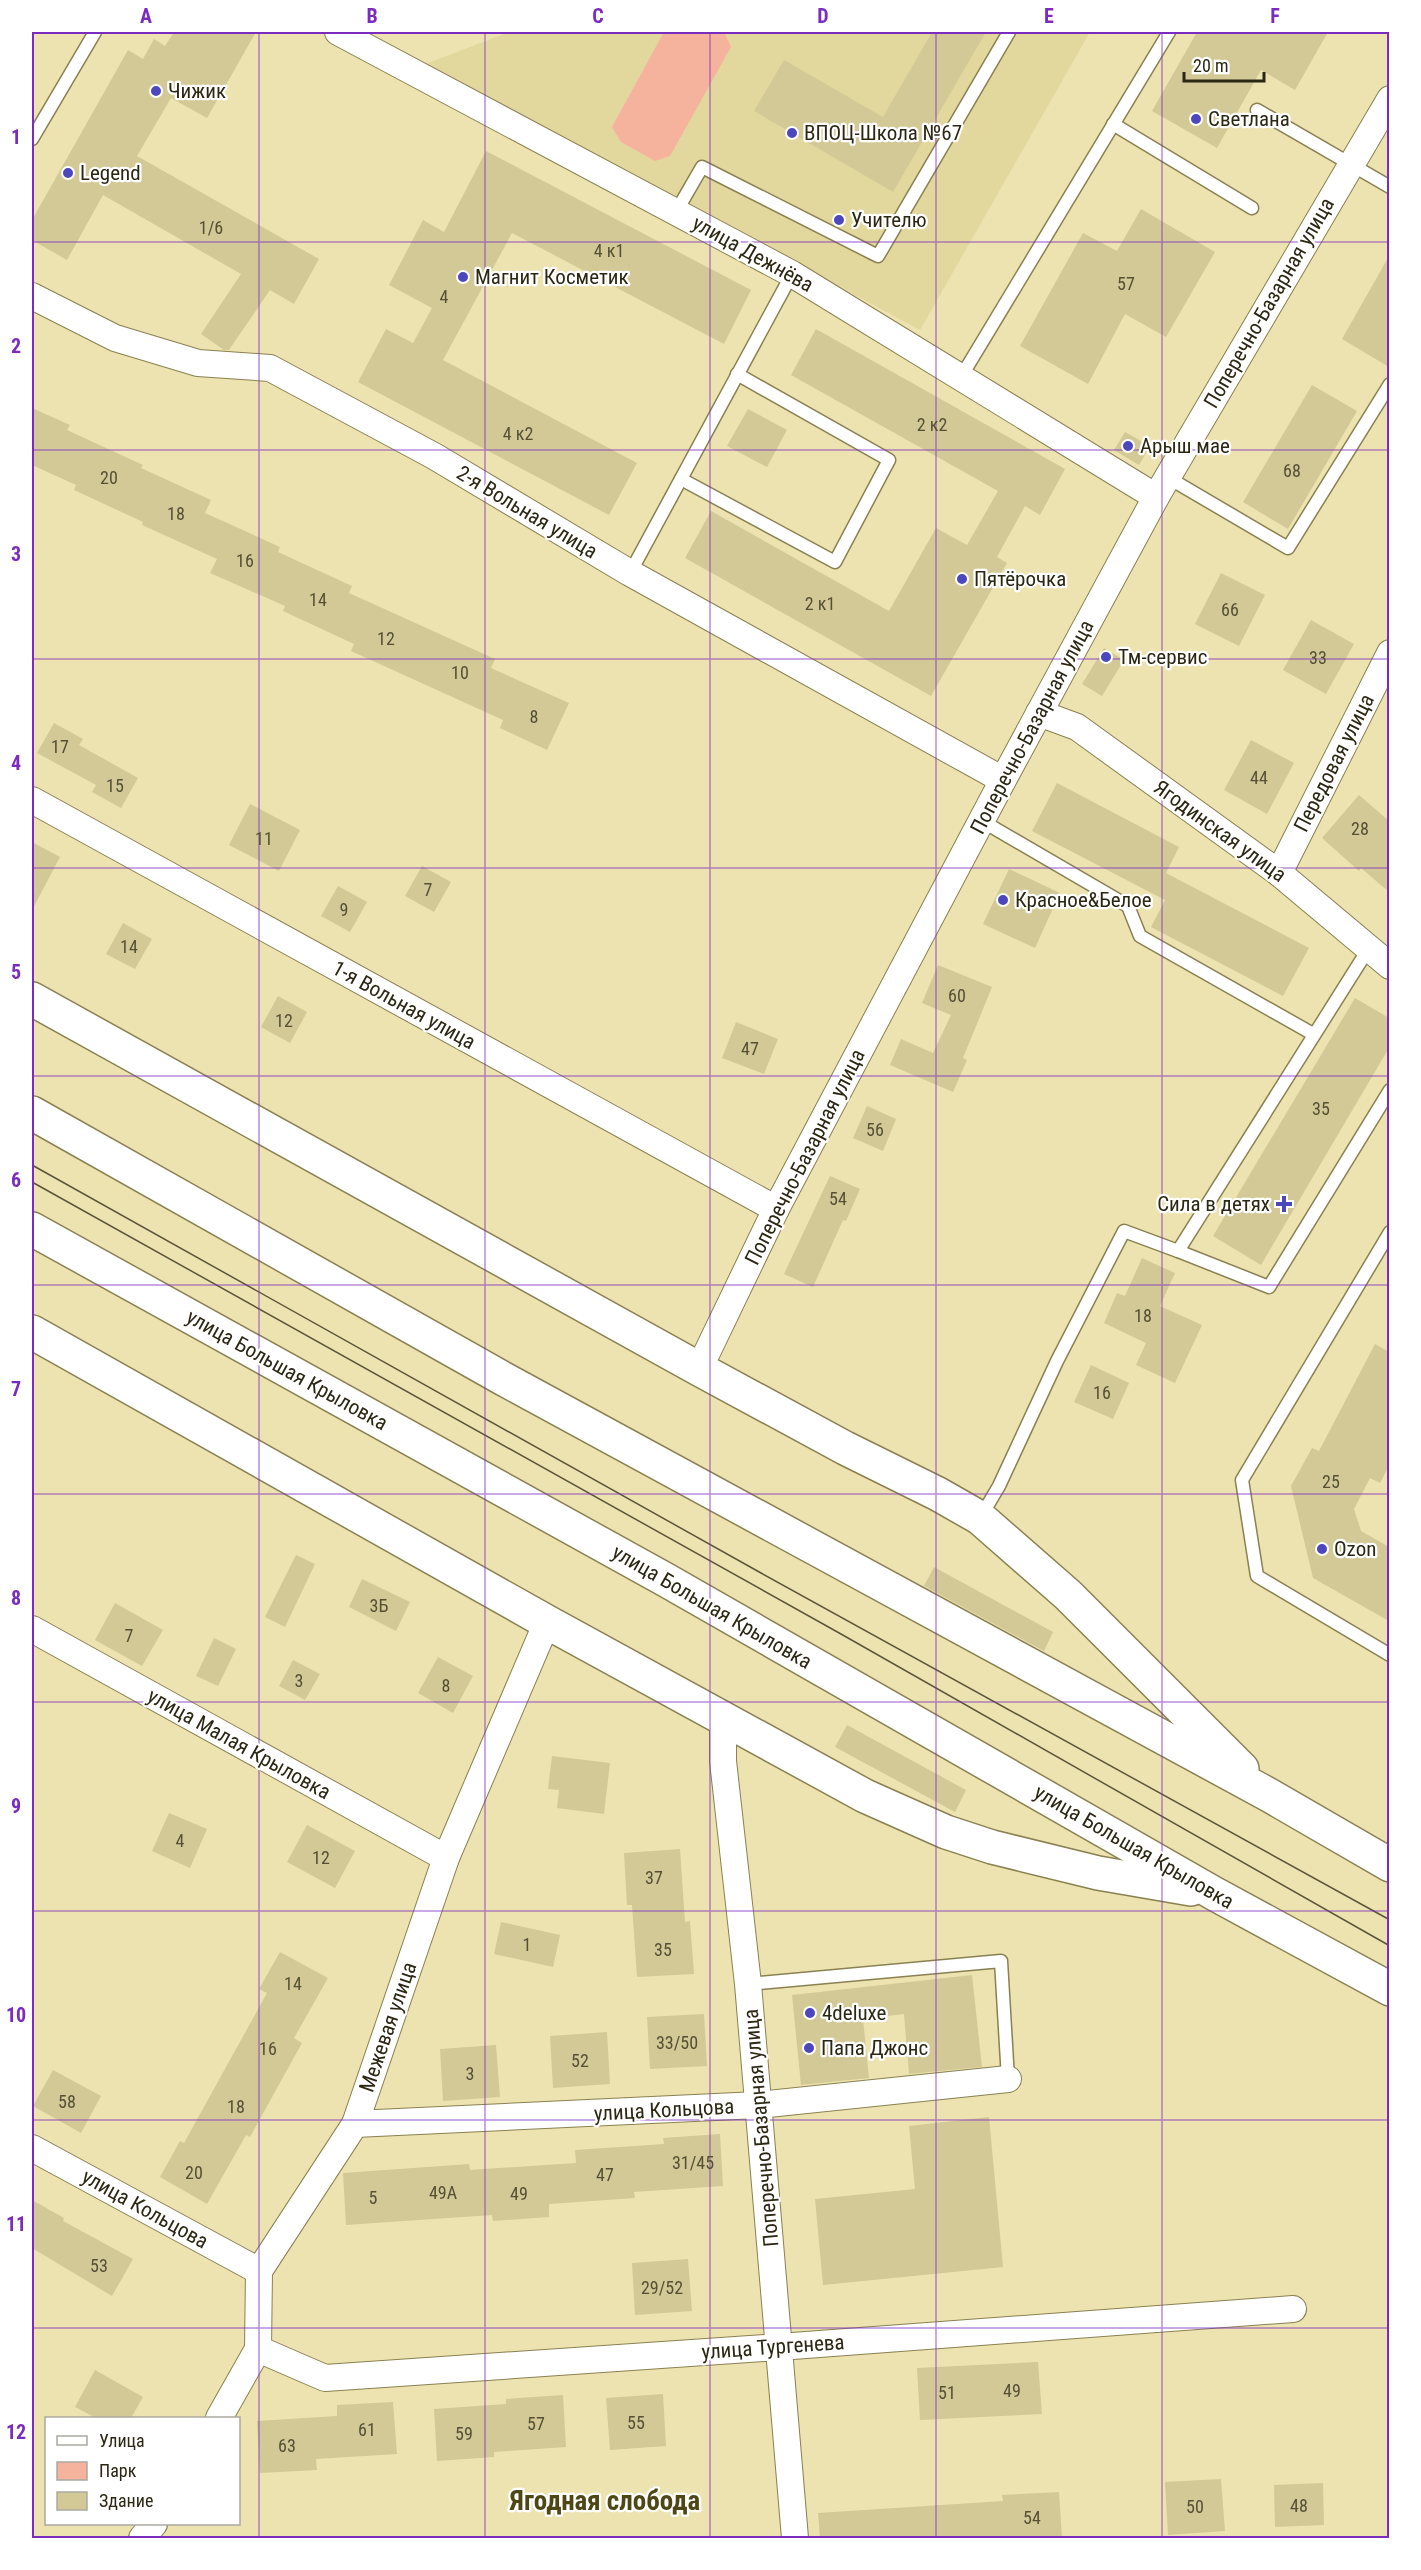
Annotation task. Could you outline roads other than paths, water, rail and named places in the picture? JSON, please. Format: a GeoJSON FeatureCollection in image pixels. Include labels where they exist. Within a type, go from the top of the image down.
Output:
{"type":"FeatureCollection","features":[{"type":"Feature","properties":{"kind":"main road"},"geometry":{"type":"LineString","coordinates":[[32,999],[699,1369],[980,1518],[1068,1595],[1269,1795]]}},
{"type":"Feature","properties":{"kind":"main road"},"geometry":{"type":"LineString","coordinates":[[32,1113],[502,1378],[1269,1795],[1389,1865]]}},
{"type":"Feature","properties":{"kind":"main road","name":"улица Большая Крыловка"},"geometry":{"type":"LineString","coordinates":[[32,1229],[655,1574],[1215,1894],[1389,1989]]}},
{"type":"Feature","properties":{"kind":"main road"},"geometry":{"type":"LineString","coordinates":[[32,1332],[547,1622],[865,1796],[946,1832],[992,1847],[1098,1873],[1215,1894]]}},
{"type":"Feature","properties":{"kind":"street","name":"улица Дежнёва"},"geometry":{"type":"LineString","coordinates":[[338,32],[792,274],[961,378],[1161,487]]}},
{"type":"Feature","properties":{"kind":"street","name":"Поперечно-Базарная улица"},"geometry":{"type":"LineString","coordinates":[[699,1369],[776,1209],[1161,487],[1389,99]]}},
{"type":"Feature","properties":{"kind":"street","name":"2-я Вольная улица"},"geometry":{"type":"LineString","coordinates":[[32,296],[115,338],[198,363],[270,368],[434,456],[630,573],[1003,780]]}},
{"type":"Feature","properties":{"kind":"street","name":"Передовая улица"},"geometry":{"type":"LineString","coordinates":[[1279,873],[1389,653]]}},
{"type":"Feature","properties":{"kind":"street","name":"Ягодинская улица"},"geometry":{"type":"LineString","coordinates":[[1039,713],[1077,727],[1279,873],[1389,966]]}},
{"type":"Feature","properties":{"kind":"street","name":"1-я Вольная улица"},"geometry":{"type":"LineString","coordinates":[[32,800],[776,1209]]}},
{"type":"Feature","properties":{"kind":"street","name":"Межевая улица"},"geometry":{"type":"LineString","coordinates":[[259,2271],[355,2124],[446,1858],[547,1622]]}},
{"type":"Feature","properties":{"kind":"street","name":"улица Малая Крыловка"},"geometry":{"type":"LineString","coordinates":[[32,1629],[446,1858]]}},
{"type":"Feature","properties":{"kind":"street","name":"Поперечно-Базарная улица"},"geometry":{"type":"LineString","coordinates":[[723,1719],[723,1761],[748,1984],[795,2538]]}},
{"type":"Feature","properties":{"kind":"street","name":"улица Кольцова"},"geometry":{"type":"LineString","coordinates":[[355,2124],[758,2105],[1008,2079]]}},
{"type":"Feature","properties":{"kind":"street","name":"улица Кольцова"},"geometry":{"type":"LineString","coordinates":[[32,2148],[259,2271]]}},
{"type":"Feature","properties":{"kind":"street"},"geometry":{"type":"LineString","coordinates":[[220,2417],[258,2349],[259,2271]]}},
{"type":"Feature","properties":{"kind":"street","name":"улица Тургенева"},"geometry":{"type":"LineString","coordinates":[[258,2349],[325,2378],[1293,2309]]}},
{"type":"Feature","properties":{"kind":"street"},"geometry":{"type":"LineString","coordinates":[[142,2538],[152,2525]]}},
{"type":"Feature","properties":{"kind":"lane"},"geometry":{"type":"LineString","coordinates":[[32,139],[95,32]]}},
{"type":"Feature","properties":{"kind":"lane"},"geometry":{"type":"LineString","coordinates":[[676,212],[702,166],[879,256],[1010,32]]}},
{"type":"Feature","properties":{"kind":"lane"},"geometry":{"type":"LineString","coordinates":[[961,378],[1169,32]]}},
{"type":"Feature","properties":{"kind":"lane"},"geometry":{"type":"LineString","coordinates":[[1257,110],[1389,187]]}},
{"type":"Feature","properties":{"kind":"lane"},"geometry":{"type":"LineString","coordinates":[[1113,124],[1252,208]]}},
{"type":"Feature","properties":{"kind":"lane"},"geometry":{"type":"LineString","coordinates":[[630,573],[792,274]]}},
{"type":"Feature","properties":{"kind":"lane"},"geometry":{"type":"LineString","coordinates":[[681,479],[836,562],[889,460],[737,374]]}},
{"type":"Feature","properties":{"kind":"lane"},"geometry":{"type":"LineString","coordinates":[[1161,487],[1288,548],[1389,384]]}},
{"type":"Feature","properties":{"kind":"lane"},"geometry":{"type":"LineString","coordinates":[[982,821],[1128,906],[1140,936],[1312,1034]]}},
{"type":"Feature","properties":{"kind":"lane"},"geometry":{"type":"LineString","coordinates":[[1178,1251],[1312,1034],[1369,948]]}},
{"type":"Feature","properties":{"kind":"lane"},"geometry":{"type":"LineString","coordinates":[[980,1518],[999,1486],[1057,1361],[1124,1231],[1269,1287],[1389,1090]]}},
{"type":"Feature","properties":{"kind":"lane"},"geometry":{"type":"LineString","coordinates":[[1389,1232],[1242,1480],[1257,1576],[1389,1655]]}},
{"type":"Feature","properties":{"kind":"lane"},"geometry":{"type":"LineString","coordinates":[[748,1984],[1001,1961],[1008,2079]]}},
{"type":"Feature","properties":{"kind":"tram line"},"geometry":{"type":"LineString","coordinates":[[32,1165],[761,1573],[1390,1920]]}},
{"type":"Feature","properties":{"kind":"tram line"},"geometry":{"type":"LineString","coordinates":[[32,1182],[841,1634],[1390,1946]]}},
{"type":"Feature","properties":{"kind":"place","name":"Чижик"},"geometry":{"type":"Point","coordinates":[156,91]}},
{"type":"Feature","properties":{"kind":"place","name":"Светлана"},"geometry":{"type":"Point","coordinates":[1196,119]}},
{"type":"Feature","properties":{"kind":"place","name":"ВПОЦ-Школа №67"},"geometry":{"type":"Point","coordinates":[792,133]}},
{"type":"Feature","properties":{"kind":"place","name":"Legend"},"geometry":{"type":"Point","coordinates":[68,173]}},
{"type":"Feature","properties":{"kind":"place","name":"Учителю"},"geometry":{"type":"Point","coordinates":[839,220]}},
{"type":"Feature","properties":{"kind":"place","name":"Магнит Косметик"},"geometry":{"type":"Point","coordinates":[463,277]}},
{"type":"Feature","properties":{"kind":"place","name":"Арыш мае"},"geometry":{"type":"Point","coordinates":[1128,446]}},
{"type":"Feature","properties":{"kind":"place","name":"Пятёрочка"},"geometry":{"type":"Point","coordinates":[962,579]}},
{"type":"Feature","properties":{"kind":"place","name":"Тм-сервис"},"geometry":{"type":"Point","coordinates":[1106,657]}},
{"type":"Feature","properties":{"kind":"place","name":"Красное&Белое"},"geometry":{"type":"Point","coordinates":[1003,900]}},
{"type":"Feature","properties":{"kind":"place","name":"Сила в детях"},"geometry":{"type":"Point","coordinates":[1284,1204]}},
{"type":"Feature","properties":{"kind":"place","name":"Ozon"},"geometry":{"type":"Point","coordinates":[1322,1549]}},
{"type":"Feature","properties":{"kind":"place","name":"4deluxe"},"geometry":{"type":"Point","coordinates":[810,2013]}},
{"type":"Feature","properties":{"kind":"place","name":"Папа Джонс"},"geometry":{"type":"Point","coordinates":[809,2048]}},
{"type":"Feature","properties":{"kind":"district","name":"Ягодная слобода"},"geometry":{"type":"Point","coordinates":[605,2501]}}]}
